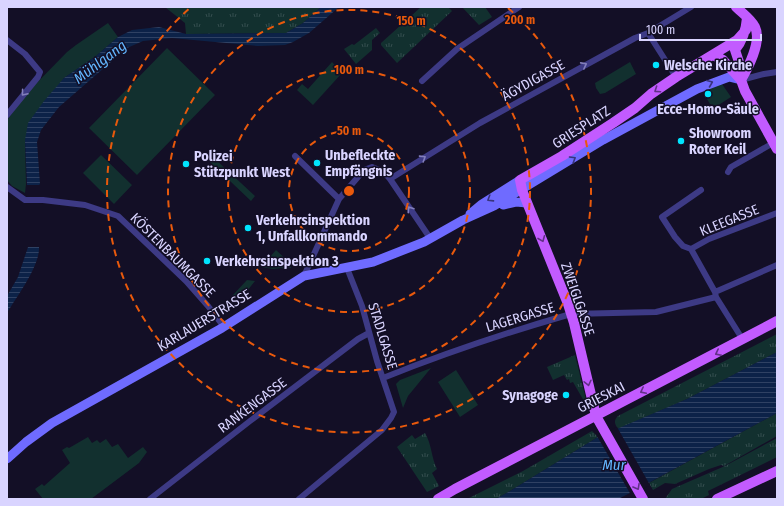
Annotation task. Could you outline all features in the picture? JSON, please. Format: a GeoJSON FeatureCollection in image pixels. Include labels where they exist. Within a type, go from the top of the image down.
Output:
{"type":"FeatureCollection","features":[{"type":"Feature","properties":{"kind":"main road"},"geometry":{"type":"LineString","coordinates":[[736,7],[756,28],[757,41],[748,68],[741,80]]}},
{"type":"Feature","properties":{"kind":"main road"},"geometry":{"type":"LineString","coordinates":[[746,16],[746,30],[742,41],[735,50],[740,65],[741,80],[745,91],[776,144]]}},
{"type":"Feature","properties":{"kind":"main road","name":"GRIESPLATZ"},"geometry":{"type":"LineString","coordinates":[[430,238],[463,220],[494,206],[562,156],[635,108],[651,94],[737,40],[746,30]]}},
{"type":"Feature","properties":{"kind":"main road"},"geometry":{"type":"LineString","coordinates":[[713,54],[723,60],[741,80]]}},
{"type":"Feature","properties":{"kind":"main road","name":"GRIESPLATZ"},"geometry":{"type":"LineString","coordinates":[[463,220],[482,204],[521,185],[696,89],[729,76],[741,80]]}},
{"type":"Feature","properties":{"kind":"main road","name":"ZWEIGLGASSE"},"geometry":{"type":"LineString","coordinates":[[521,185],[571,314],[596,416],[643,499]]}},
{"type":"Feature","properties":{"kind":"main road","name":"GRIESPLATZ"},"geometry":{"type":"LineString","coordinates":[[494,206],[516,202],[527,203]]}},
{"type":"Feature","properties":{"kind":"main road","name":"KARLAUERSTRASSE"},"geometry":{"type":"LineString","coordinates":[[7,459],[26,442],[52,423],[224,327],[304,276],[322,271],[348,268],[373,262],[430,238]]}},
{"type":"Feature","properties":{"kind":"main road","name":"GRIESKAI"},"geometry":{"type":"LineString","coordinates":[[438,499],[462,485],[777,321]]}},
{"type":"Feature","properties":{"kind":"main road"},"geometry":{"type":"LineString","coordinates":[[717,499],[777,471]]}},
{"type":"Feature","properties":{"kind":"street"},"geometry":{"type":"LineString","coordinates":[[422,81],[457,49],[520,7]]}},
{"type":"Feature","properties":{"kind":"street","name":"ÄGYDIGASSE"},"geometry":{"type":"LineString","coordinates":[[390,179],[480,123],[635,38],[648,33],[691,7]]}},
{"type":"Feature","properties":{"kind":"street"},"geometry":{"type":"LineString","coordinates":[[648,33],[676,77]]}},
{"type":"Feature","properties":{"kind":"street"},"geometry":{"type":"LineString","coordinates":[[7,40],[25,54],[40,72],[38,77],[7,115]]}},
{"type":"Feature","properties":{"kind":"street","name":"GRIESPLATZ"},"geometry":{"type":"LineString","coordinates":[[741,80],[777,72]]}},
{"type":"Feature","properties":{"kind":"street"},"geometry":{"type":"LineString","coordinates":[[728,172],[731,167],[776,144]]}},
{"type":"Feature","properties":{"kind":"street"},"geometry":{"type":"LineString","coordinates":[[294,156],[339,199]]}},
{"type":"Feature","properties":{"kind":"street"},"geometry":{"type":"LineString","coordinates":[[304,276],[339,199],[364,170],[372,167],[384,172],[390,179],[430,238]]}},
{"type":"Feature","properties":{"kind":"street","name":"KÖSTENBAUMGASSE"},"geometry":{"type":"LineString","coordinates":[[7,187],[25,200],[43,200],[85,205],[118,216],[186,281],[224,327]]}},
{"type":"Feature","properties":{"kind":"street"},"geometry":{"type":"LineString","coordinates":[[701,190],[662,216],[675,237],[683,246],[691,249],[743,340]]}},
{"type":"Feature","properties":{"kind":"street","name":"KLEEGASSE"},"geometry":{"type":"LineString","coordinates":[[691,249],[709,239],[777,213]]}},
{"type":"Feature","properties":{"kind":"street","name":"LAGERGASSE"},"geometry":{"type":"LineString","coordinates":[[383,378],[435,357],[571,314],[656,312],[716,294],[777,265]]}},
{"type":"Feature","properties":{"kind":"street","name":"STADLGASSE"},"geometry":{"type":"LineString","coordinates":[[299,499],[382,430],[394,412],[362,306],[348,268]]}},
{"type":"Feature","properties":{"kind":"street","name":"RANKENGASSE"},"geometry":{"type":"LineString","coordinates":[[150,499],[254,417],[358,339],[370,333]]}},
{"type":"Feature","properties":{"kind":"green space"},"geometry":{"type":"Polygon","coordinates":[[[165,7],[321,7],[303,23],[286,33],[186,34],[185,23],[165,7]]]}},
{"type":"Feature","properties":{"kind":"green space"},"geometry":{"type":"Polygon","coordinates":[[[421,7],[448,7],[452,11],[397,63],[381,45],[381,43],[421,7]]]}},
{"type":"Feature","properties":{"kind":"green space"},"geometry":{"type":"Polygon","coordinates":[[[462,7],[485,7],[492,17],[479,25],[462,7]]]}},
{"type":"Feature","properties":{"kind":"green space"},"geometry":{"type":"Polygon","coordinates":[[[108,23],[118,37],[96,56],[64,78],[25,140],[25,193],[12,186],[7,180],[7,120],[27,93],[67,52],[108,23]]]}},
{"type":"Feature","properties":{"kind":"green space"},"geometry":{"type":"Polygon","coordinates":[[[376,28],[380,33],[372,40],[372,50],[356,64],[344,49],[352,44],[354,45],[376,28]]]}},
{"type":"Feature","properties":{"kind":"green space"},"geometry":{"type":"Polygon","coordinates":[[[167,48],[215,95],[137,175],[89,128],[167,48]]]}},
{"type":"Feature","properties":{"kind":"green space"},"geometry":{"type":"Polygon","coordinates":[[[332,62],[342,73],[313,105],[297,90],[302,84],[308,89],[332,62]]]}},
{"type":"Feature","properties":{"kind":"green space"},"geometry":{"type":"Polygon","coordinates":[[[630,62],[636,74],[605,93],[600,94],[595,83],[630,62]]]}},
{"type":"Feature","properties":{"kind":"green space"},"geometry":{"type":"Polygon","coordinates":[[[722,84],[731,97],[717,106],[710,104],[707,99],[712,94],[707,90],[704,92],[704,89],[722,84]]]}},
{"type":"Feature","properties":{"kind":"green space"},"geometry":{"type":"Polygon","coordinates":[[[101,155],[132,185],[114,204],[83,173],[101,155]]]}},
{"type":"Feature","properties":{"kind":"green space"},"geometry":{"type":"Polygon","coordinates":[[[214,158],[255,196],[251,201],[210,162],[214,158]]]}},
{"type":"Feature","properties":{"kind":"green space"},"geometry":{"type":"Polygon","coordinates":[[[276,250],[290,263],[291,268],[286,267],[284,269],[273,269],[261,267],[276,250]]]}},
{"type":"Feature","properties":{"kind":"green space"},"geometry":{"type":"Polygon","coordinates":[[[247,280],[255,281],[243,296],[232,303],[232,296],[247,280]]]}},
{"type":"Feature","properties":{"kind":"green space"},"geometry":{"type":"Polygon","coordinates":[[[777,334],[777,352],[687,399],[618,429],[615,424],[618,416],[777,334]]]}},
{"type":"Feature","properties":{"kind":"green space"},"geometry":{"type":"Polygon","coordinates":[[[575,355],[588,408],[573,382],[570,383],[569,379],[567,380],[564,375],[553,380],[547,367],[575,355]]]}},
{"type":"Feature","properties":{"kind":"green space"},"geometry":{"type":"Polygon","coordinates":[[[431,368],[408,396],[403,408],[396,384],[400,380],[431,368]]]}},
{"type":"Feature","properties":{"kind":"green space"},"geometry":{"type":"Polygon","coordinates":[[[456,370],[478,405],[460,417],[438,382],[456,370]]]}},
{"type":"Feature","properties":{"kind":"green space"},"geometry":{"type":"Polygon","coordinates":[[[777,413],[777,436],[724,466],[721,465],[709,469],[675,484],[665,483],[653,490],[649,483],[777,413]]]}},
{"type":"Feature","properties":{"kind":"green space"},"geometry":{"type":"Polygon","coordinates":[[[592,431],[598,437],[496,499],[467,499],[523,471],[592,431]]]}},
{"type":"Feature","properties":{"kind":"green space"},"geometry":{"type":"Polygon","coordinates":[[[425,433],[437,469],[432,473],[439,486],[427,492],[397,447],[412,435],[415,439],[425,433]]]}},
{"type":"Feature","properties":{"kind":"green space"},"geometry":{"type":"Polygon","coordinates":[[[88,437],[92,443],[97,440],[100,443],[106,439],[112,447],[118,444],[128,458],[143,447],[147,452],[139,463],[91,499],[43,499],[35,489],[42,484],[44,486],[70,463],[62,450],[67,447],[69,448],[88,437]]]}},
{"type":"Feature","properties":{"kind":"green space"},"geometry":{"type":"Polygon","coordinates":[[[777,438],[777,457],[708,491],[709,495],[701,499],[665,499],[672,489],[725,466],[777,438]]]}},
{"type":"Feature","properties":{"kind":"water","name":"Mühlgang"},"geometry":{"type":"Polygon","coordinates":[[[321,7],[339,7],[309,33],[285,45],[258,46],[172,38],[143,41],[127,48],[59,107],[41,130],[37,142],[40,184],[27,185],[25,140],[28,123],[44,101],[64,78],[96,56],[118,37],[132,30],[159,27],[186,34],[286,33],[303,23],[321,7]]]}},
{"type":"Feature","properties":{"kind":"water"},"geometry":{"type":"Polygon","coordinates":[[[28,247],[39,247],[36,263],[27,281],[7,313],[7,296],[18,277],[28,247]]]}},
{"type":"Feature","properties":{"kind":"water","name":"Mur"},"geometry":{"type":"Polygon","coordinates":[[[777,352],[777,413],[630,493],[618,499],[496,499],[598,437],[687,399],[777,352]]]}},
{"type":"Feature","properties":{"kind":"pier"},"geometry":{"type":"Polygon","coordinates":[[[617,427],[650,485],[631,495],[597,436],[617,427]]]}},
{"type":"Feature","properties":{"kind":"place","name":"Welsche Kirche"},"geometry":{"type":"Point","coordinates":[656,65]}},
{"type":"Feature","properties":{"kind":"place","name":"Ecce-Homo-Säule"},"geometry":{"type":"Point","coordinates":[708,94]}},
{"type":"Feature","properties":{"kind":"place","name":"Showroom Roter Keil"},"geometry":{"type":"Point","coordinates":[681,141]}},
{"type":"Feature","properties":{"kind":"place","name":"Unbefleckte Empfängnis"},"geometry":{"type":"Point","coordinates":[317,163]}},
{"type":"Feature","properties":{"kind":"place","name":"Polizei Stützpunkt West"},"geometry":{"type":"Point","coordinates":[186,164]}},
{"type":"Feature","properties":{"kind":"place","name":"Verkehrsinspektion 1, Unfallkommando"},"geometry":{"type":"Point","coordinates":[248,228]}},
{"type":"Feature","properties":{"kind":"place","name":"Verkehrsinspektion 3"},"geometry":{"type":"Point","coordinates":[207,261]}},
{"type":"Feature","properties":{"kind":"place","name":"Synagoge"},"geometry":{"type":"Point","coordinates":[566,395]}}]}
